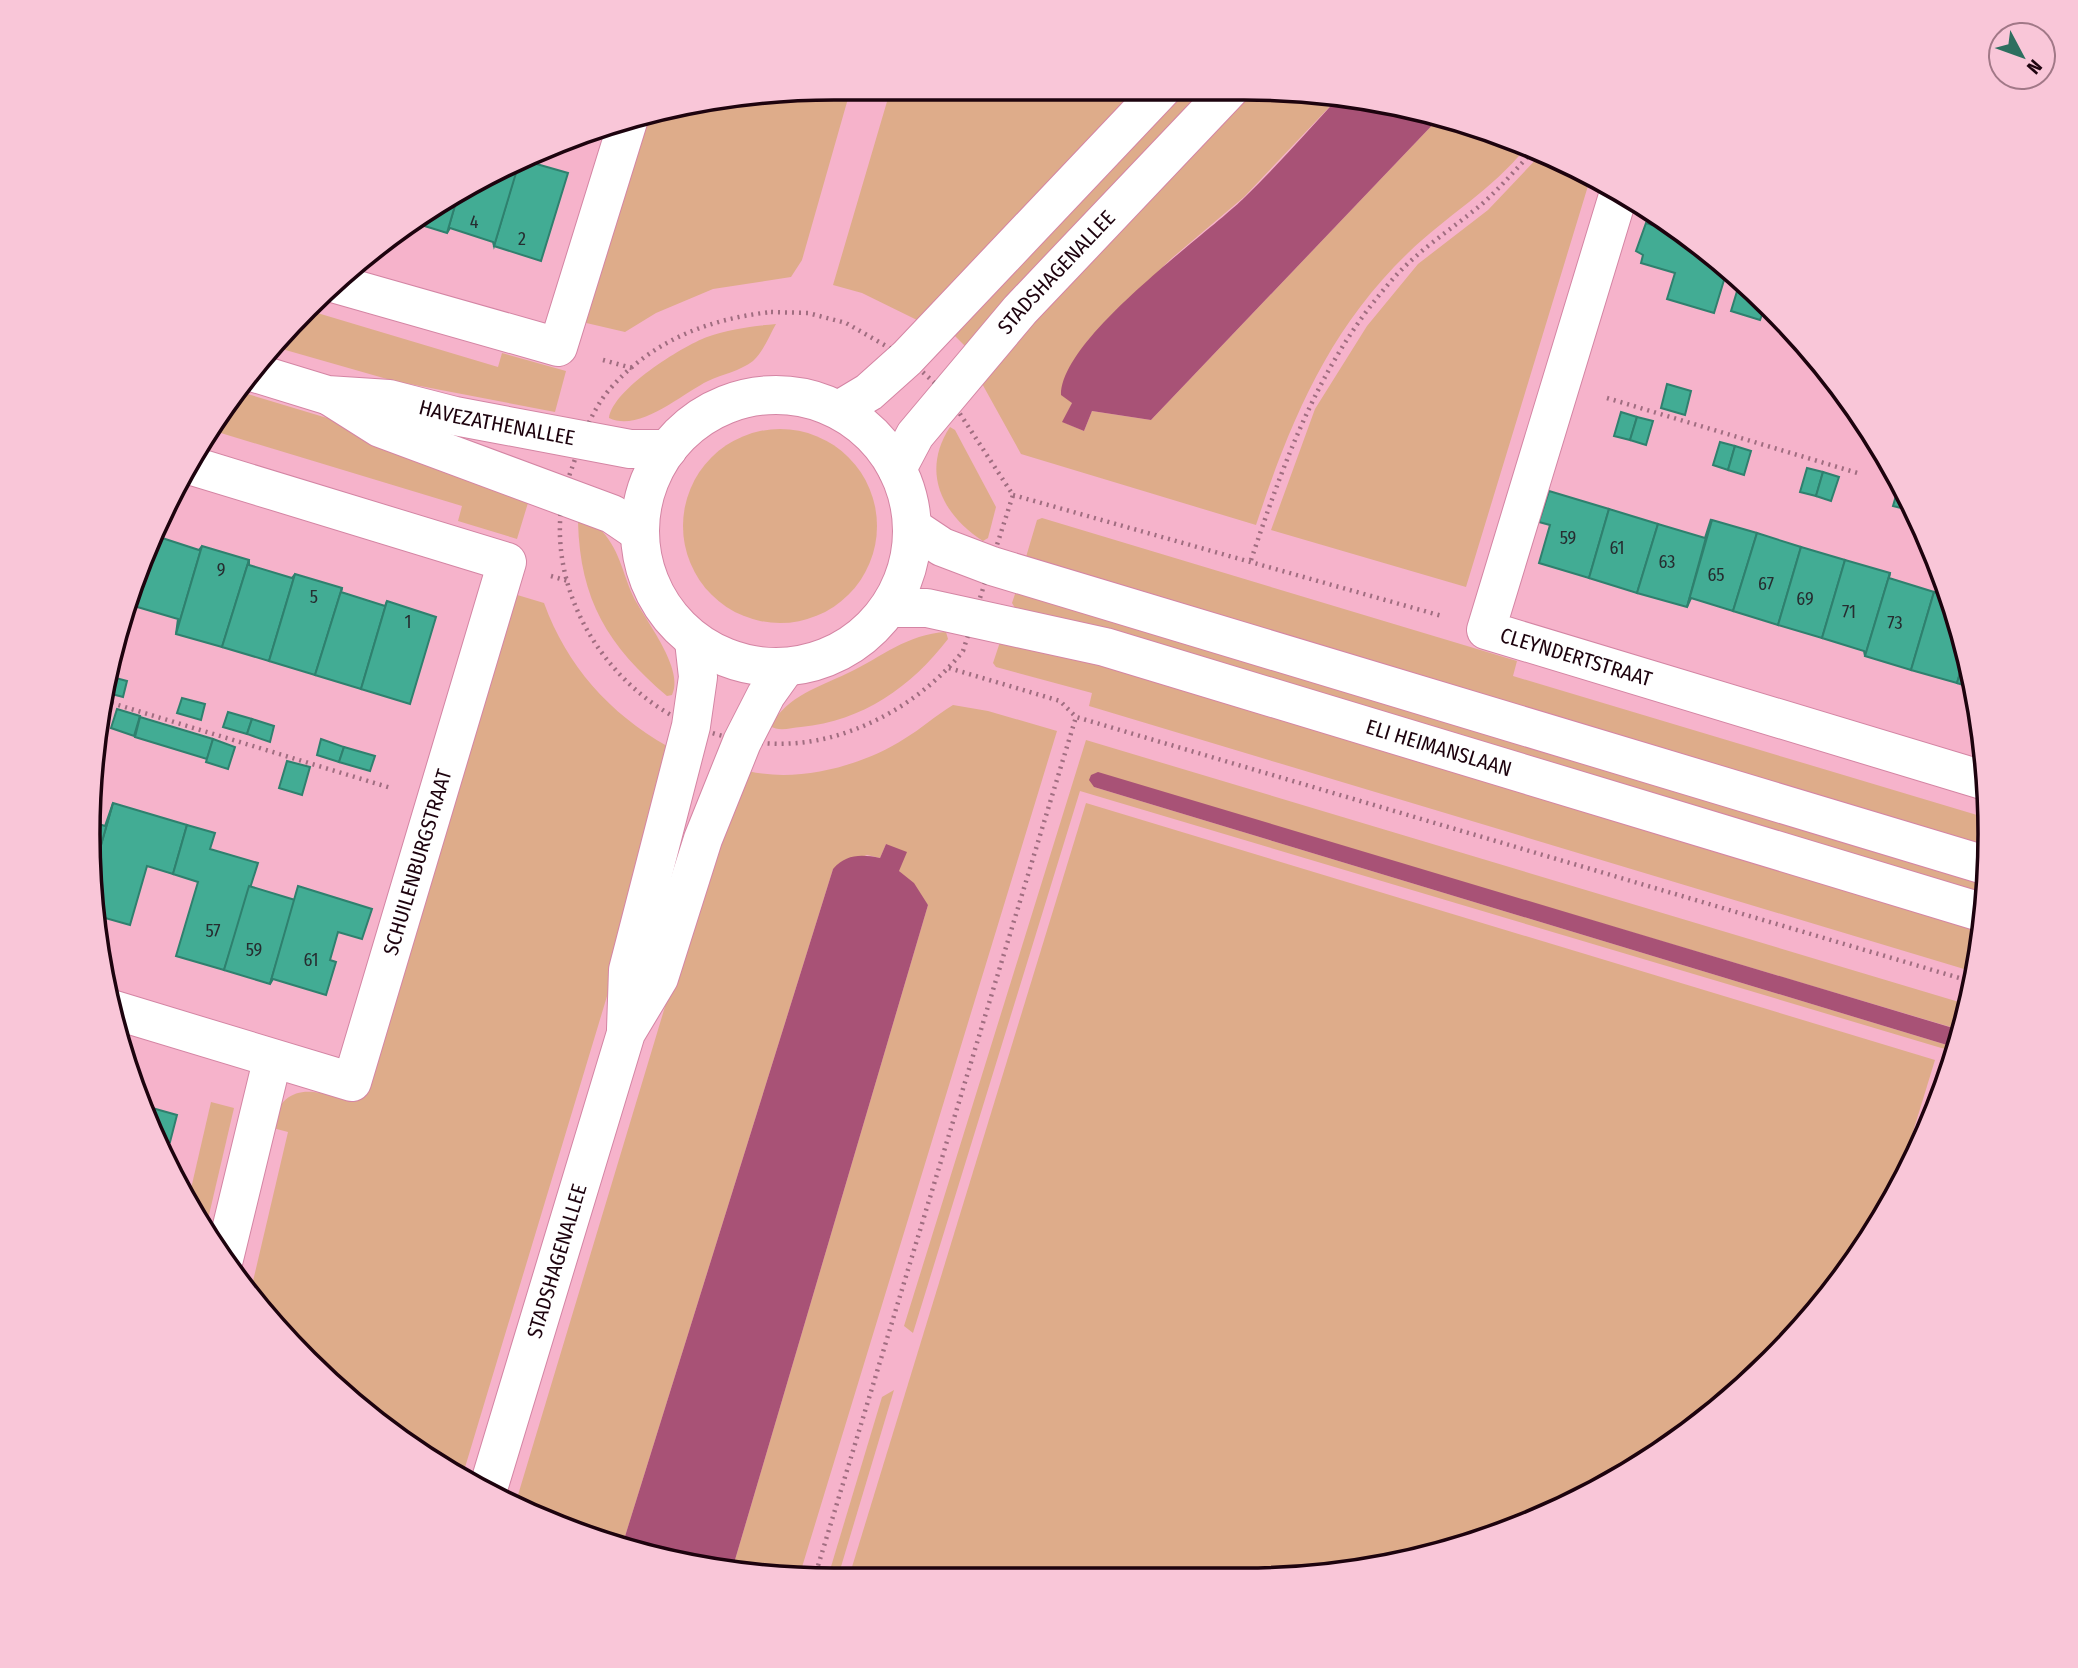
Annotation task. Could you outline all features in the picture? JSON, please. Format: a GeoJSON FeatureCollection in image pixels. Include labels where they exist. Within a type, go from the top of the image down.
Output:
{"type":"FeatureCollection","features":[{"type":"Feature","properties":{"kind":"street"},"geometry":{"type":"LineString","coordinates":[[839,410],[869,392],[907,358],[1152,100]]}},
{"type":"Feature","properties":{"kind":"street","name":"STADSHAGENALLEE"},"geometry":{"type":"LineString","coordinates":[[897,469],[915,435],[1020,310],[1220,100]]}},
{"type":"Feature","properties":{"kind":"street"},"geometry":{"type":"LineString","coordinates":[[345,287],[558,347],[625,131]]}},
{"type":"Feature","properties":{"kind":"street","name":"CLEYNDERTSTRAAT"},"geometry":{"type":"LineString","coordinates":[[1617,201],[1486,630],[1976,778]]}},
{"type":"Feature","properties":{"kind":"street","name":"HAVEZATHENALLEE"},"geometry":{"type":"LineString","coordinates":[[261,375],[327,394],[389,399],[455,416],[631,449],[668,449]]}},
{"type":"Feature","properties":{"kind":"street","name":"HAVEZATHENALLEE"},"geometry":{"type":"LineString","coordinates":[[327,394],[380,428],[564,494],[612,514],[640,533]]}},
{"type":"Feature","properties":{"kind":"street"},"geometry":{"type":"LineString","coordinates":[[794,396],[817,400],[839,410],[873,435],[897,469],[906,488],[912,527],[906,570],[889,608],[876,624],[844,649],[806,664],[762,667],[738,662],[694,641],[672,619],[654,593],[641,553],[640,533],[646,488],[668,449],[684,430],[703,416],[746,398],[794,396]]}},
{"type":"Feature","properties":{"kind":"street","name":"SCHUILENBURGSTRAAT"},"geometry":{"type":"LineString","coordinates":[[122,1013],[272,1061],[352,1082],[507,562],[198,468]]}},
{"type":"Feature","properties":{"kind":"street"},"geometry":{"type":"LineString","coordinates":[[912,527],[942,547],[992,566],[1977,863]]}},
{"type":"Feature","properties":{"kind":"street","name":"ELI HEIMANSLAAN"},"geometry":{"type":"LineString","coordinates":[[889,608],[927,608],[1105,646],[1974,910]]}},
{"type":"Feature","properties":{"kind":"street","name":"STADSHAGENALLEE"},"geometry":{"type":"LineString","coordinates":[[626,1033],[628,970],[691,726],[698,677],[694,641]]}},
{"type":"Feature","properties":{"kind":"street","name":"STADSHAGENALLEE"},"geometry":{"type":"LineString","coordinates":[[490,1483],[626,1033],[659,978],[703,839],[742,742],[766,695],[786,667]]}},
{"type":"Feature","properties":{"kind":"street"},"geometry":{"type":"LineString","coordinates":[[227,1247],[272,1061]]}},
{"type":"Feature","properties":{"kind":"path"},"geometry":{"type":"LineString","coordinates":[[1251,560],[1300,424],[1342,347],[1399,272],[1482,203],[1527,157]]}},
{"type":"Feature","properties":{"kind":"path"},"geometry":{"type":"LineString","coordinates":[[1013,495],[975,618],[963,650],[949,668],[914,698],[851,731],[797,744],[742,742],[691,726],[663,712],[621,677],[588,631],[568,582],[562,546],[564,494],[582,439],[608,391],[632,368],[673,338],[729,317],[771,312],[808,313],[846,323],[907,358],[947,394],[1013,495],[1251,560],[1486,630]]}},
{"type":"Feature","properties":{"kind":"path"},"geometry":{"type":"LineString","coordinates":[[1561,384],[1861,474]]}},
{"type":"Feature","properties":{"kind":"path"},"geometry":{"type":"LineString","coordinates":[[949,668],[1060,701],[1076,717],[1963,979]]}},
{"type":"Feature","properties":{"kind":"path"},"geometry":{"type":"LineString","coordinates":[[112,703],[436,802]]}},
{"type":"Feature","properties":{"kind":"path"},"geometry":{"type":"LineString","coordinates":[[817,1568],[1076,717]]}},
{"type":"Feature","properties":{"kind":"shaded area"},"geometry":{"type":"Polygon","coordinates":[[[848,100],[802,260],[791,277],[713,289],[656,313],[625,332],[582,322],[641,126],[738,106],[786,101],[848,100]]]}},
{"type":"Feature","properties":{"kind":"shaded area"},"geometry":{"type":"Polygon","coordinates":[[[887,100],[1132,100],[919,321],[862,293],[833,285],[887,100]]]}},
{"type":"Feature","properties":{"kind":"shaded area"},"geometry":{"type":"Polygon","coordinates":[[[1170,100],[1199,100],[965,346],[950,331],[1170,100]]]}},
{"type":"Feature","properties":{"kind":"shaded area"},"geometry":{"type":"Polygon","coordinates":[[[1238,100],[1331,105],[1244,197],[1172,258],[1088,340],[1072,403],[1063,422],[1084,431],[1092,411],[1151,420],[1433,125],[1520,154],[1500,176],[1408,253],[1355,314],[1315,379],[1298,414],[1256,525],[1021,454],[980,380],[1238,100]]]}},
{"type":"Feature","properties":{"kind":"shaded area"},"geometry":{"type":"Polygon","coordinates":[[[1331,105],[1433,125],[1151,420],[1092,411],[1084,431],[1062,422],[1072,403],[1061,395],[1067,372],[1084,346],[1136,291],[1243,199],[1331,105]]]}},
{"type":"Feature","properties":{"kind":"shaded area"},"geometry":{"type":"Polygon","coordinates":[[[1535,160],[1588,185],[1466,587],[1271,530],[1315,409],[1367,326],[1418,264],[1488,210],[1535,160]]]}},
{"type":"Feature","properties":{"kind":"shaded area"},"geometry":{"type":"Polygon","coordinates":[[[317,313],[498,367],[502,353],[566,371],[555,412],[394,381],[283,349],[317,313]]]}},
{"type":"Feature","properties":{"kind":"shaded area"},"geometry":{"type":"Polygon","coordinates":[[[776,324],[760,353],[748,364],[708,381],[647,416],[621,421],[609,418],[613,407],[635,382],[681,350],[724,332],[776,324]]]}},
{"type":"Feature","properties":{"kind":"shaded area"},"geometry":{"type":"Polygon","coordinates":[[[246,394],[397,439],[531,493],[517,539],[458,521],[462,506],[219,432],[246,394]]]}},
{"type":"Feature","properties":{"kind":"shaded area"},"geometry":{"type":"Polygon","coordinates":[[[950,427],[955,430],[996,507],[988,538],[983,541],[956,518],[946,505],[940,490],[937,460],[941,443],[950,427]]]}},
{"type":"Feature","properties":{"kind":"shaded area"},"geometry":{"type":"Polygon","coordinates":[[[780,429],[817,437],[848,458],[869,489],[877,526],[869,563],[848,594],[817,615],[780,623],[743,615],[712,594],[691,563],[683,526],[691,489],[712,458],[743,437],[780,429]]]}},
{"type":"Feature","properties":{"kind":"shaded area"},"geometry":{"type":"Polygon","coordinates":[[[1042,518],[1517,661],[1513,676],[1978,815],[1978,850],[1026,557],[1037,520],[1042,518]]]}},
{"type":"Feature","properties":{"kind":"shaded area"},"geometry":{"type":"Polygon","coordinates":[[[578,522],[596,526],[611,543],[634,598],[669,659],[675,685],[672,695],[667,696],[628,659],[601,620],[584,575],[578,522]]]}},
{"type":"Feature","properties":{"kind":"shaded area"},"geometry":{"type":"Polygon","coordinates":[[[1016,591],[1977,877],[1976,889],[1974,896],[1015,608],[1012,603],[1016,591]]]}},
{"type":"Feature","properties":{"kind":"shaded area"},"geometry":{"type":"Polygon","coordinates":[[[514,594],[544,603],[565,647],[592,686],[627,719],[667,746],[617,963],[465,1469],[387,1417],[350,1386],[315,1353],[253,1283],[288,1132],[269,1127],[275,1114],[281,1104],[297,1093],[316,1092],[341,1098],[514,594]]]}},
{"type":"Feature","properties":{"kind":"shaded area"},"geometry":{"type":"Polygon","coordinates":[[[946,632],[948,639],[934,656],[884,699],[845,717],[824,723],[785,729],[770,726],[786,707],[804,694],[895,647],[919,637],[946,632]]]}},
{"type":"Feature","properties":{"kind":"shaded area"},"geometry":{"type":"Polygon","coordinates":[[[1000,642],[1060,650],[1973,923],[1965,969],[1089,706],[1092,693],[996,667],[993,663],[1000,642]]]}},
{"type":"Feature","properties":{"kind":"shaded area"},"geometry":{"type":"Polygon","coordinates":[[[953,705],[988,711],[1057,731],[802,1567],[735,1561],[928,905],[899,871],[886,844],[880,858],[867,855],[833,869],[625,1537],[518,1497],[673,980],[670,979],[748,771],[788,775],[829,770],[869,757],[910,735],[953,705]]]}},
{"type":"Feature","properties":{"kind":"shaded area"},"geometry":{"type":"Polygon","coordinates":[[[1086,740],[1958,1002],[1952,1027],[1095,773],[1094,787],[1947,1045],[1945,1049],[1080,791],[913,1333],[904,1326],[1086,740]]]}},
{"type":"Feature","properties":{"kind":"shaded area"},"geometry":{"type":"Polygon","coordinates":[[[1098,772],[1952,1027],[1947,1045],[1094,787],[1089,780],[1091,775],[1098,772]]]}},
{"type":"Feature","properties":{"kind":"shaded area"},"geometry":{"type":"Polygon","coordinates":[[[1086,803],[1935,1060],[1903,1159],[1855,1242],[1796,1318],[1728,1386],[1691,1417],[1652,1445],[1569,1493],[1480,1529],[1434,1543],[1340,1562],[1244,1568],[852,1568],[1086,803]]]}},
{"type":"Feature","properties":{"kind":"shaded area"},"geometry":{"type":"Polygon","coordinates":[[[886,844],[907,852],[899,871],[914,883],[928,905],[735,1561],[691,1554],[625,1537],[833,869],[843,860],[854,856],[880,858],[886,844]]]}},
{"type":"Feature","properties":{"kind":"shaded area"},"geometry":{"type":"Polygon","coordinates":[[[211,1102],[234,1108],[208,1218],[191,1188],[211,1102]]]}},
{"type":"Feature","properties":{"kind":"shaded area"},"geometry":{"type":"Polygon","coordinates":[[[894,1390],[841,1568],[831,1568],[882,1397],[894,1390]]]}},
{"type":"Feature","properties":{"kind":"building"},"geometry":{"type":"Polygon","coordinates":[[[535,164],[568,173],[541,261],[494,246],[516,172],[535,164]]]}},
{"type":"Feature","properties":{"kind":"building"},"geometry":{"type":"Polygon","coordinates":[[[516,173],[494,246],[493,242],[450,228],[447,233],[455,205],[516,173]]]}},
{"type":"Feature","properties":{"kind":"building"},"geometry":{"type":"Polygon","coordinates":[[[455,205],[447,233],[423,225],[455,205]]]}},
{"type":"Feature","properties":{"kind":"building"},"geometry":{"type":"Polygon","coordinates":[[[1646,223],[1691,251],[1724,279],[1714,313],[1667,299],[1675,273],[1641,263],[1643,255],[1636,251],[1646,223]]]}},
{"type":"Feature","properties":{"kind":"building"},"geometry":{"type":"Polygon","coordinates":[[[1737,291],[1762,314],[1760,320],[1731,311],[1737,291]]]}},
{"type":"Feature","properties":{"kind":"building"},"geometry":{"type":"Polygon","coordinates":[[[1667,384],[1691,391],[1685,415],[1661,408],[1667,384]]]}},
{"type":"Feature","properties":{"kind":"building"},"geometry":{"type":"Polygon","coordinates":[[[1621,412],[1637,417],[1630,440],[1614,436],[1621,412]]]}},
{"type":"Feature","properties":{"kind":"building"},"geometry":{"type":"Polygon","coordinates":[[[1637,417],[1653,421],[1646,445],[1630,440],[1637,417]]]}},
{"type":"Feature","properties":{"kind":"building"},"geometry":{"type":"Polygon","coordinates":[[[1720,442],[1735,446],[1728,470],[1713,465],[1720,442]]]}},
{"type":"Feature","properties":{"kind":"building"},"geometry":{"type":"Polygon","coordinates":[[[1735,446],[1751,451],[1744,475],[1728,470],[1735,446]]]}},
{"type":"Feature","properties":{"kind":"building"},"geometry":{"type":"Polygon","coordinates":[[[1807,468],[1823,472],[1816,496],[1800,492],[1807,468]]]}},
{"type":"Feature","properties":{"kind":"building"},"geometry":{"type":"Polygon","coordinates":[[[1823,472],[1839,477],[1831,501],[1816,496],[1823,472]]]}},
{"type":"Feature","properties":{"kind":"building"},"geometry":{"type":"Polygon","coordinates":[[[1549,491],[1609,509],[1589,578],[1539,563],[1550,525],[1539,522],[1549,491]]]}},
{"type":"Feature","properties":{"kind":"building"},"geometry":{"type":"Polygon","coordinates":[[[1896,496],[1903,508],[1893,506],[1896,496]]]}},
{"type":"Feature","properties":{"kind":"building"},"geometry":{"type":"Polygon","coordinates":[[[1609,509],[1658,524],[1637,593],[1589,578],[1609,509]]]}},
{"type":"Feature","properties":{"kind":"building"},"geometry":{"type":"Polygon","coordinates":[[[1711,519],[1687,607],[1637,593],[1658,524],[1705,538],[1711,519]]]}},
{"type":"Feature","properties":{"kind":"building"},"geometry":{"type":"Polygon","coordinates":[[[1712,520],[1757,533],[1733,611],[1691,598],[1687,607],[1712,520]]]}},
{"type":"Feature","properties":{"kind":"building"},"geometry":{"type":"Polygon","coordinates":[[[1757,533],[1801,547],[1778,625],[1733,611],[1757,533]]]}},
{"type":"Feature","properties":{"kind":"building"},"geometry":{"type":"Polygon","coordinates":[[[162,538],[199,550],[202,546],[176,634],[178,619],[136,607],[162,538]]]}},
{"type":"Feature","properties":{"kind":"building"},"geometry":{"type":"Polygon","coordinates":[[[202,546],[249,560],[222,647],[176,634],[202,546]]]}},
{"type":"Feature","properties":{"kind":"building"},"geometry":{"type":"Polygon","coordinates":[[[1801,547],[1845,560],[1822,638],[1778,625],[1801,547]]]}},
{"type":"Feature","properties":{"kind":"building"},"geometry":{"type":"Polygon","coordinates":[[[249,560],[249,565],[292,578],[295,574],[269,661],[222,647],[249,560]]]}},
{"type":"Feature","properties":{"kind":"building"},"geometry":{"type":"Polygon","coordinates":[[[1845,560],[1890,573],[1865,656],[1864,651],[1822,638],[1845,560]]]}},
{"type":"Feature","properties":{"kind":"building"},"geometry":{"type":"Polygon","coordinates":[[[1890,573],[1889,578],[1934,592],[1911,670],[1865,656],[1890,573]]]}},
{"type":"Feature","properties":{"kind":"building"},"geometry":{"type":"Polygon","coordinates":[[[295,574],[342,588],[315,675],[269,661],[295,574]]]}},
{"type":"Feature","properties":{"kind":"building"},"geometry":{"type":"Polygon","coordinates":[[[342,588],[341,592],[385,606],[387,601],[361,689],[315,675],[342,588]]]}},
{"type":"Feature","properties":{"kind":"building"},"geometry":{"type":"Polygon","coordinates":[[[1934,592],[1937,593],[1960,673],[1957,683],[1911,670],[1934,592]]]}},
{"type":"Feature","properties":{"kind":"building"},"geometry":{"type":"Polygon","coordinates":[[[387,601],[436,617],[410,704],[361,689],[387,601]]]}},
{"type":"Feature","properties":{"kind":"building"},"geometry":{"type":"Polygon","coordinates":[[[117,678],[127,681],[123,697],[113,694],[117,678]]]}},
{"type":"Feature","properties":{"kind":"building"},"geometry":{"type":"Polygon","coordinates":[[[182,698],[205,704],[201,720],[177,713],[182,698]]]}},
{"type":"Feature","properties":{"kind":"building"},"geometry":{"type":"Polygon","coordinates":[[[117,709],[140,716],[134,736],[111,728],[117,709]]]}},
{"type":"Feature","properties":{"kind":"building"},"geometry":{"type":"Polygon","coordinates":[[[228,712],[252,719],[247,734],[223,727],[228,712]]]}},
{"type":"Feature","properties":{"kind":"building"},"geometry":{"type":"Polygon","coordinates":[[[140,717],[213,739],[207,759],[135,737],[140,717]]]}},
{"type":"Feature","properties":{"kind":"building"},"geometry":{"type":"Polygon","coordinates":[[[252,719],[274,726],[270,742],[247,734],[252,719]]]}},
{"type":"Feature","properties":{"kind":"building"},"geometry":{"type":"Polygon","coordinates":[[[213,739],[235,747],[228,769],[206,762],[213,739]]]}},
{"type":"Feature","properties":{"kind":"building"},"geometry":{"type":"Polygon","coordinates":[[[321,739],[344,747],[339,762],[317,755],[321,739]]]}},
{"type":"Feature","properties":{"kind":"building"},"geometry":{"type":"Polygon","coordinates":[[[344,747],[375,756],[370,771],[339,762],[344,747]]]}},
{"type":"Feature","properties":{"kind":"building"},"geometry":{"type":"Polygon","coordinates":[[[287,761],[310,767],[302,795],[279,788],[287,761]]]}},
{"type":"Feature","properties":{"kind":"building"},"geometry":{"type":"Polygon","coordinates":[[[113,803],[187,825],[173,874],[147,866],[130,925],[105,918],[100,848],[113,803]]]}},
{"type":"Feature","properties":{"kind":"building"},"geometry":{"type":"Polygon","coordinates":[[[113,803],[100,848],[100,824],[105,826],[113,803]]]}},
{"type":"Feature","properties":{"kind":"building"},"geometry":{"type":"Polygon","coordinates":[[[187,825],[215,833],[210,849],[258,863],[224,970],[176,956],[198,882],[173,874],[187,825]]]}},
{"type":"Feature","properties":{"kind":"building"},"geometry":{"type":"Polygon","coordinates":[[[249,886],[295,900],[270,984],[224,970],[249,886]]]}},
{"type":"Feature","properties":{"kind":"building"},"geometry":{"type":"Polygon","coordinates":[[[298,886],[372,909],[362,939],[338,932],[330,960],[336,962],[326,995],[273,979],[270,984],[298,886]]]}},
{"type":"Feature","properties":{"kind":"building"},"geometry":{"type":"Polygon","coordinates":[[[154,1108],[177,1115],[170,1142],[167,1141],[154,1108]]]}}]}
